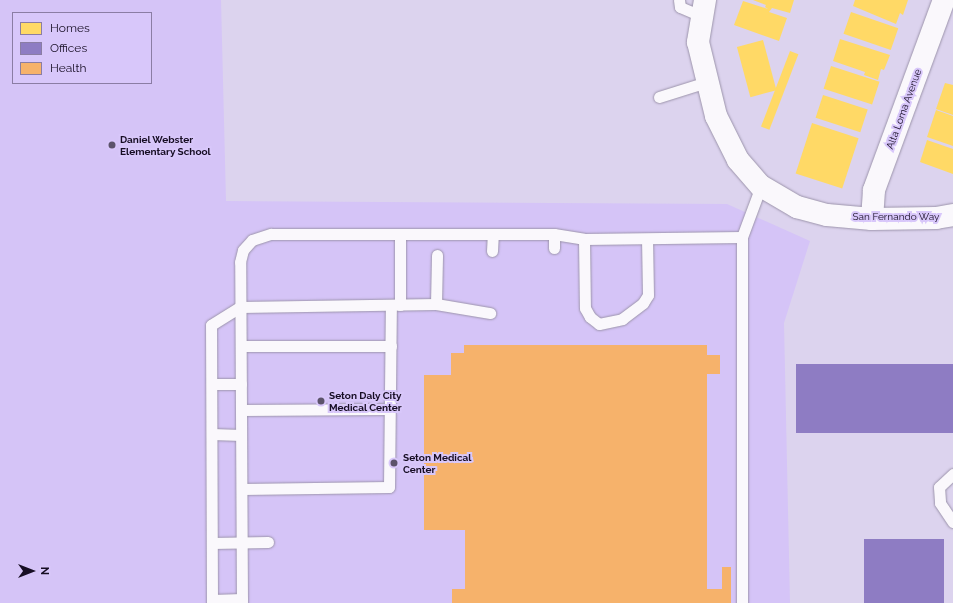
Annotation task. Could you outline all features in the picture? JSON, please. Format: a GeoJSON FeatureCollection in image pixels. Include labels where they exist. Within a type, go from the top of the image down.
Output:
{"type":"FeatureCollection","features":[{"type":"Feature","properties":{"kind":"street","name":"Alta Loma Avenue"},"geometry":{"type":"LineString","coordinates":[[872,219],[874,190],[944,0]]}},
{"type":"Feature","properties":{"kind":"street","name":"San Fernando Way"},"geometry":{"type":"LineString","coordinates":[[703,8],[698,42],[716,116],[730,148],[744,169],[761,186],[785,202],[827,215],[872,219],[936,218],[953,214]]}},
{"type":"Feature","properties":{"kind":"lane"},"geometry":{"type":"LineString","coordinates":[[679,0],[680,6],[703,8]]}},
{"type":"Feature","properties":{"kind":"lane"},"geometry":{"type":"LineString","coordinates":[[659,97],[707,82]]}},
{"type":"Feature","properties":{"kind":"lane"},"geometry":{"type":"LineString","coordinates":[[742,603],[742,237],[761,186]]}},
{"type":"Feature","properties":{"kind":"lane"},"geometry":{"type":"LineString","coordinates":[[490,313],[436,304],[240,307],[211,325],[212,601],[242,601],[240,307],[241,256],[246,246],[257,237],[271,234],[554,234],[584,239],[742,237]]}},
{"type":"Feature","properties":{"kind":"lane"},"geometry":{"type":"LineString","coordinates":[[242,488],[388,487],[391,346],[400,234]]}},
{"type":"Feature","properties":{"kind":"lane"},"geometry":{"type":"LineString","coordinates":[[492,251],[493,234]]}},
{"type":"Feature","properties":{"kind":"lane"},"geometry":{"type":"LineString","coordinates":[[554,234],[554,248]]}},
{"type":"Feature","properties":{"kind":"lane"},"geometry":{"type":"LineString","coordinates":[[584,239],[585,308],[590,317],[599,324],[611,323],[630,314],[648,295],[647,239]]}},
{"type":"Feature","properties":{"kind":"lane"},"geometry":{"type":"LineString","coordinates":[[436,304],[437,255]]}},
{"type":"Feature","properties":{"kind":"lane"},"geometry":{"type":"LineString","coordinates":[[241,346],[391,346]]}},
{"type":"Feature","properties":{"kind":"lane"},"geometry":{"type":"LineString","coordinates":[[212,384],[241,384]]}},
{"type":"Feature","properties":{"kind":"lane"},"geometry":{"type":"LineString","coordinates":[[241,410],[390,409]]}},
{"type":"Feature","properties":{"kind":"lane"},"geometry":{"type":"LineString","coordinates":[[212,434],[241,435]]}},
{"type":"Feature","properties":{"kind":"lane"},"geometry":{"type":"LineString","coordinates":[[953,474],[939,487],[940,503],[953,522]]}},
{"type":"Feature","properties":{"kind":"lane"},"geometry":{"type":"LineString","coordinates":[[212,543],[268,542]]}},
{"type":"Feature","properties":{"kind":"shaded area","name":"Seton Medical Center"},"geometry":{"type":"Polygon","coordinates":[[[0,0],[221,0],[226,201],[727,204],[810,241],[784,323],[790,603],[0,603],[0,0]]]}},
{"type":"Feature","properties":{"kind":"building: Homes"},"geometry":{"type":"Polygon","coordinates":[[[753,0],[794,0],[790,13],[772,8],[769,12],[787,18],[779,41],[734,25],[743,1],[768,9],[765,7],[766,5],[753,0]]]}},
{"type":"Feature","properties":{"kind":"building: Homes"},"geometry":{"type":"Polygon","coordinates":[[[855,0],[908,0],[903,15],[900,13],[896,24],[853,6],[855,0]]]}},
{"type":"Feature","properties":{"kind":"building: Homes"},"geometry":{"type":"Polygon","coordinates":[[[851,12],[898,28],[891,50],[844,34],[851,12]]]}},
{"type":"Feature","properties":{"kind":"building: Homes"},"geometry":{"type":"Polygon","coordinates":[[[840,39],[890,55],[884,70],[881,69],[878,80],[864,75],[865,72],[833,61],[840,39]]]}},
{"type":"Feature","properties":{"kind":"building: Homes"},"geometry":{"type":"Polygon","coordinates":[[[763,40],[776,90],[750,97],[737,47],[763,40]]]}},
{"type":"Feature","properties":{"kind":"building: Homes"},"geometry":{"type":"Polygon","coordinates":[[[790,51],[798,54],[769,130],[761,127],[790,51]]]}},
{"type":"Feature","properties":{"kind":"building: Homes"},"geometry":{"type":"Polygon","coordinates":[[[831,66],[880,82],[872,105],[824,89],[831,66]]]}},
{"type":"Feature","properties":{"kind":"building: Homes"},"geometry":{"type":"Polygon","coordinates":[[[945,83],[953,85],[953,115],[936,109],[945,83]]]}},
{"type":"Feature","properties":{"kind":"building: Homes"},"geometry":{"type":"Polygon","coordinates":[[[823,95],[868,110],[860,132],[816,118],[823,95]]]}},
{"type":"Feature","properties":{"kind":"building: Homes"},"geometry":{"type":"Polygon","coordinates":[[[936,110],[953,116],[953,146],[927,137],[936,110]]]}},
{"type":"Feature","properties":{"kind":"building: Homes"},"geometry":{"type":"Polygon","coordinates":[[[812,123],[859,138],[842,189],[796,173],[812,123]]]}},
{"type":"Feature","properties":{"kind":"building: Homes"},"geometry":{"type":"Polygon","coordinates":[[[927,140],[953,149],[953,174],[920,162],[927,140]]]}},
{"type":"Feature","properties":{"kind":"building: Offices"},"geometry":{"type":"Polygon","coordinates":[[[796,364],[953,364],[953,433],[796,433],[796,364]]]}},
{"type":"Feature","properties":{"kind":"building: Offices"},"geometry":{"type":"Polygon","coordinates":[[[864,539],[944,539],[944,603],[864,603],[864,539]]]}},
{"type":"Feature","properties":{"kind":"building: Health"},"geometry":{"type":"Polygon","coordinates":[[[464,345],[707,345],[707,355],[720,355],[720,374],[707,374],[707,589],[722,589],[722,567],[731,567],[731,603],[452,603],[452,589],[465,589],[465,530],[424,530],[424,375],[451,375],[451,353],[464,353],[464,345]]]}},
{"type":"Feature","properties":{"kind":"place","name":"Daniel Webster Elementary School"},"geometry":{"type":"Point","coordinates":[112,145]}},
{"type":"Feature","properties":{"kind":"place","name":"Seton Daly City Medical Center"},"geometry":{"type":"Point","coordinates":[321,401]}},
{"type":"Feature","properties":{"kind":"place","name":"Seton Medical Center"},"geometry":{"type":"Point","coordinates":[394,463]}}]}
